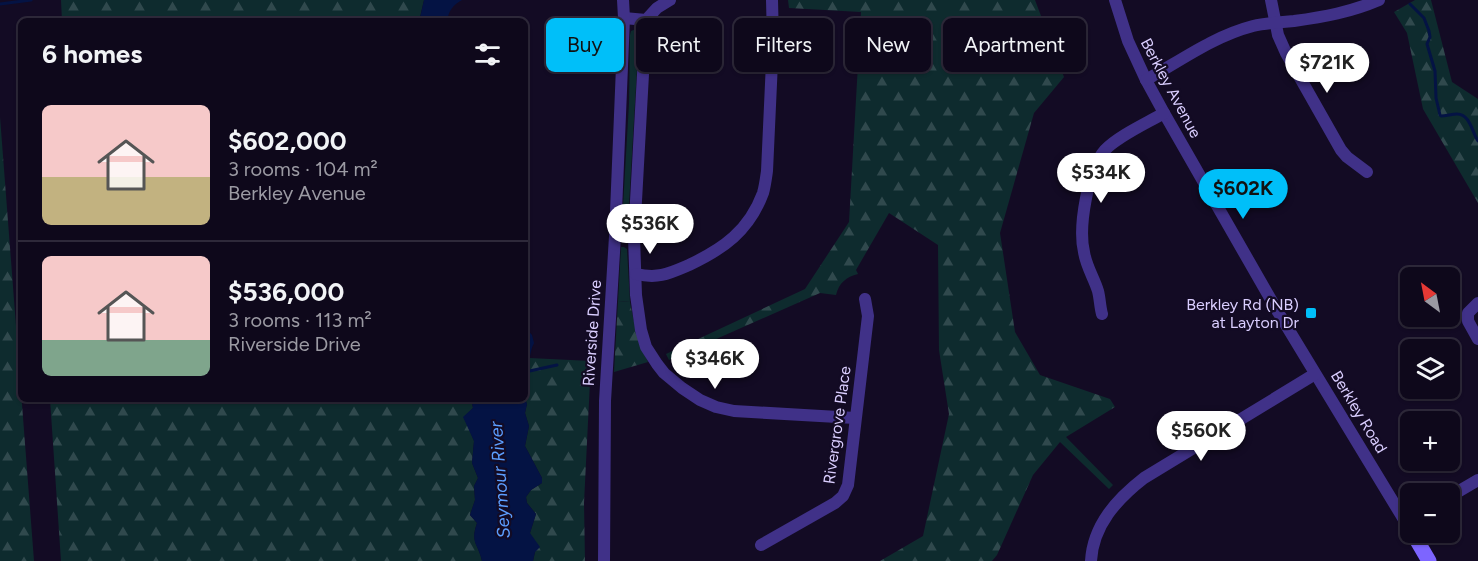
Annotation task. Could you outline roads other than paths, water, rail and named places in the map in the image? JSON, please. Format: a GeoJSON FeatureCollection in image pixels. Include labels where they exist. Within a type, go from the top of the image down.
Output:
{"type":"FeatureCollection","features":[{"type":"Feature","properties":{"kind":"street","name":"Riverside Drive"},"geometry":{"type":"LineString","coordinates":[[623,0],[624,18]]}},
{"type":"Feature","properties":{"kind":"street"},"geometry":{"type":"LineString","coordinates":[[648,18],[657,8],[670,0]]}},
{"type":"Feature","properties":{"kind":"street"},"geometry":{"type":"LineString","coordinates":[[636,274],[665,276],[712,254],[729,243],[740,231],[759,201],[767,171],[773,40],[772,0]]}},
{"type":"Feature","properties":{"kind":"street","name":"Berkley Avenue"},"geometry":{"type":"LineString","coordinates":[[1115,0],[1128,40],[1146,80],[1315,374]]}},
{"type":"Feature","properties":{"kind":"street"},"geometry":{"type":"LineString","coordinates":[[1271,0],[1278,34],[1286,53],[1341,150],[1367,172]]}},
{"type":"Feature","properties":{"kind":"street"},"geometry":{"type":"LineString","coordinates":[[1146,80],[1219,39],[1255,25],[1338,14],[1379,0]]}},
{"type":"Feature","properties":{"kind":"street"},"geometry":{"type":"LineString","coordinates":[[624,18],[636,19]]}},
{"type":"Feature","properties":{"kind":"street","name":"Riverside Drive"},"geometry":{"type":"LineString","coordinates":[[604,561],[604,401],[615,236],[622,72]]}},
{"type":"Feature","properties":{"kind":"street"},"geometry":{"type":"LineString","coordinates":[[643,72],[634,237],[636,295],[641,330],[646,346],[664,373],[700,400],[716,407],[735,411],[855,418]]}},
{"type":"Feature","properties":{"kind":"street"},"geometry":{"type":"LineString","coordinates":[[1102,314],[1081,237],[1083,215],[1096,164],[1116,141],[1164,113]]}},
{"type":"Feature","properties":{"kind":"street"},"geometry":{"type":"LineString","coordinates":[[615,236],[634,237]]}},
{"type":"Feature","properties":{"kind":"street","name":"Rivergrove Place"},"geometry":{"type":"LineString","coordinates":[[761,545],[835,503],[843,496],[848,485],[868,316],[865,299]]}},
{"type":"Feature","properties":{"kind":"street"},"geometry":{"type":"LineString","coordinates":[[1478,303],[1468,313],[1468,321],[1478,339]]}},
{"type":"Feature","properties":{"kind":"street"},"geometry":{"type":"LineString","coordinates":[[1091,561],[1096,536],[1104,519],[1131,488],[1315,374]]}},
{"type":"Feature","properties":{"kind":"street","name":"Berkley Road"},"geometry":{"type":"LineString","coordinates":[[1315,374],[1400,512]]}},
{"type":"Feature","properties":{"kind":"street"},"geometry":{"type":"LineString","coordinates":[[1460,491],[1478,480]]}},
{"type":"Feature","properties":{"kind":"street","name":"Berkley Road"},"geometry":{"type":"LineString","coordinates":[[1418,543],[1429,561]]}},
{"type":"Feature","properties":{"kind":"water"},"geometry":{"type":"Polygon","coordinates":[[[424,0],[462,0],[452,9],[448,18],[420,18],[424,0]]]}},
{"type":"Feature","properties":{"kind":"water"},"geometry":{"type":"Polygon","coordinates":[[[528,330],[534,343],[528,368],[528,330]]]}},
{"type":"Feature","properties":{"kind":"water","name":"Seymour River"},"geometry":{"type":"Polygon","coordinates":[[[472,402],[526,402],[527,404],[525,413],[529,426],[525,446],[542,478],[542,483],[531,490],[526,497],[527,503],[536,514],[530,533],[540,547],[535,552],[533,561],[482,561],[474,540],[477,523],[470,515],[475,500],[474,486],[478,478],[472,463],[474,441],[463,417],[473,408],[472,402]]]}},
{"type":"Feature","properties":{"kind":"waterway"},"geometry":{"type":"LineString","coordinates":[[0,4],[31,0]]}},
{"type":"Feature","properties":{"kind":"waterway"},"geometry":{"type":"LineString","coordinates":[[1410,4],[1424,18],[1429,31],[1430,37],[1427,44],[1435,71],[1436,98],[1440,115],[1457,114],[1465,117],[1478,141]]}},
{"type":"Feature","properties":{"kind":"waterway"},"geometry":{"type":"LineString","coordinates":[[528,371],[557,365]]}},
{"type":"Feature","properties":{"kind":"place","name":"Berkley Rd (NB) at Layton Dr"},"geometry":{"type":"Point","coordinates":[1311,313]}}]}
